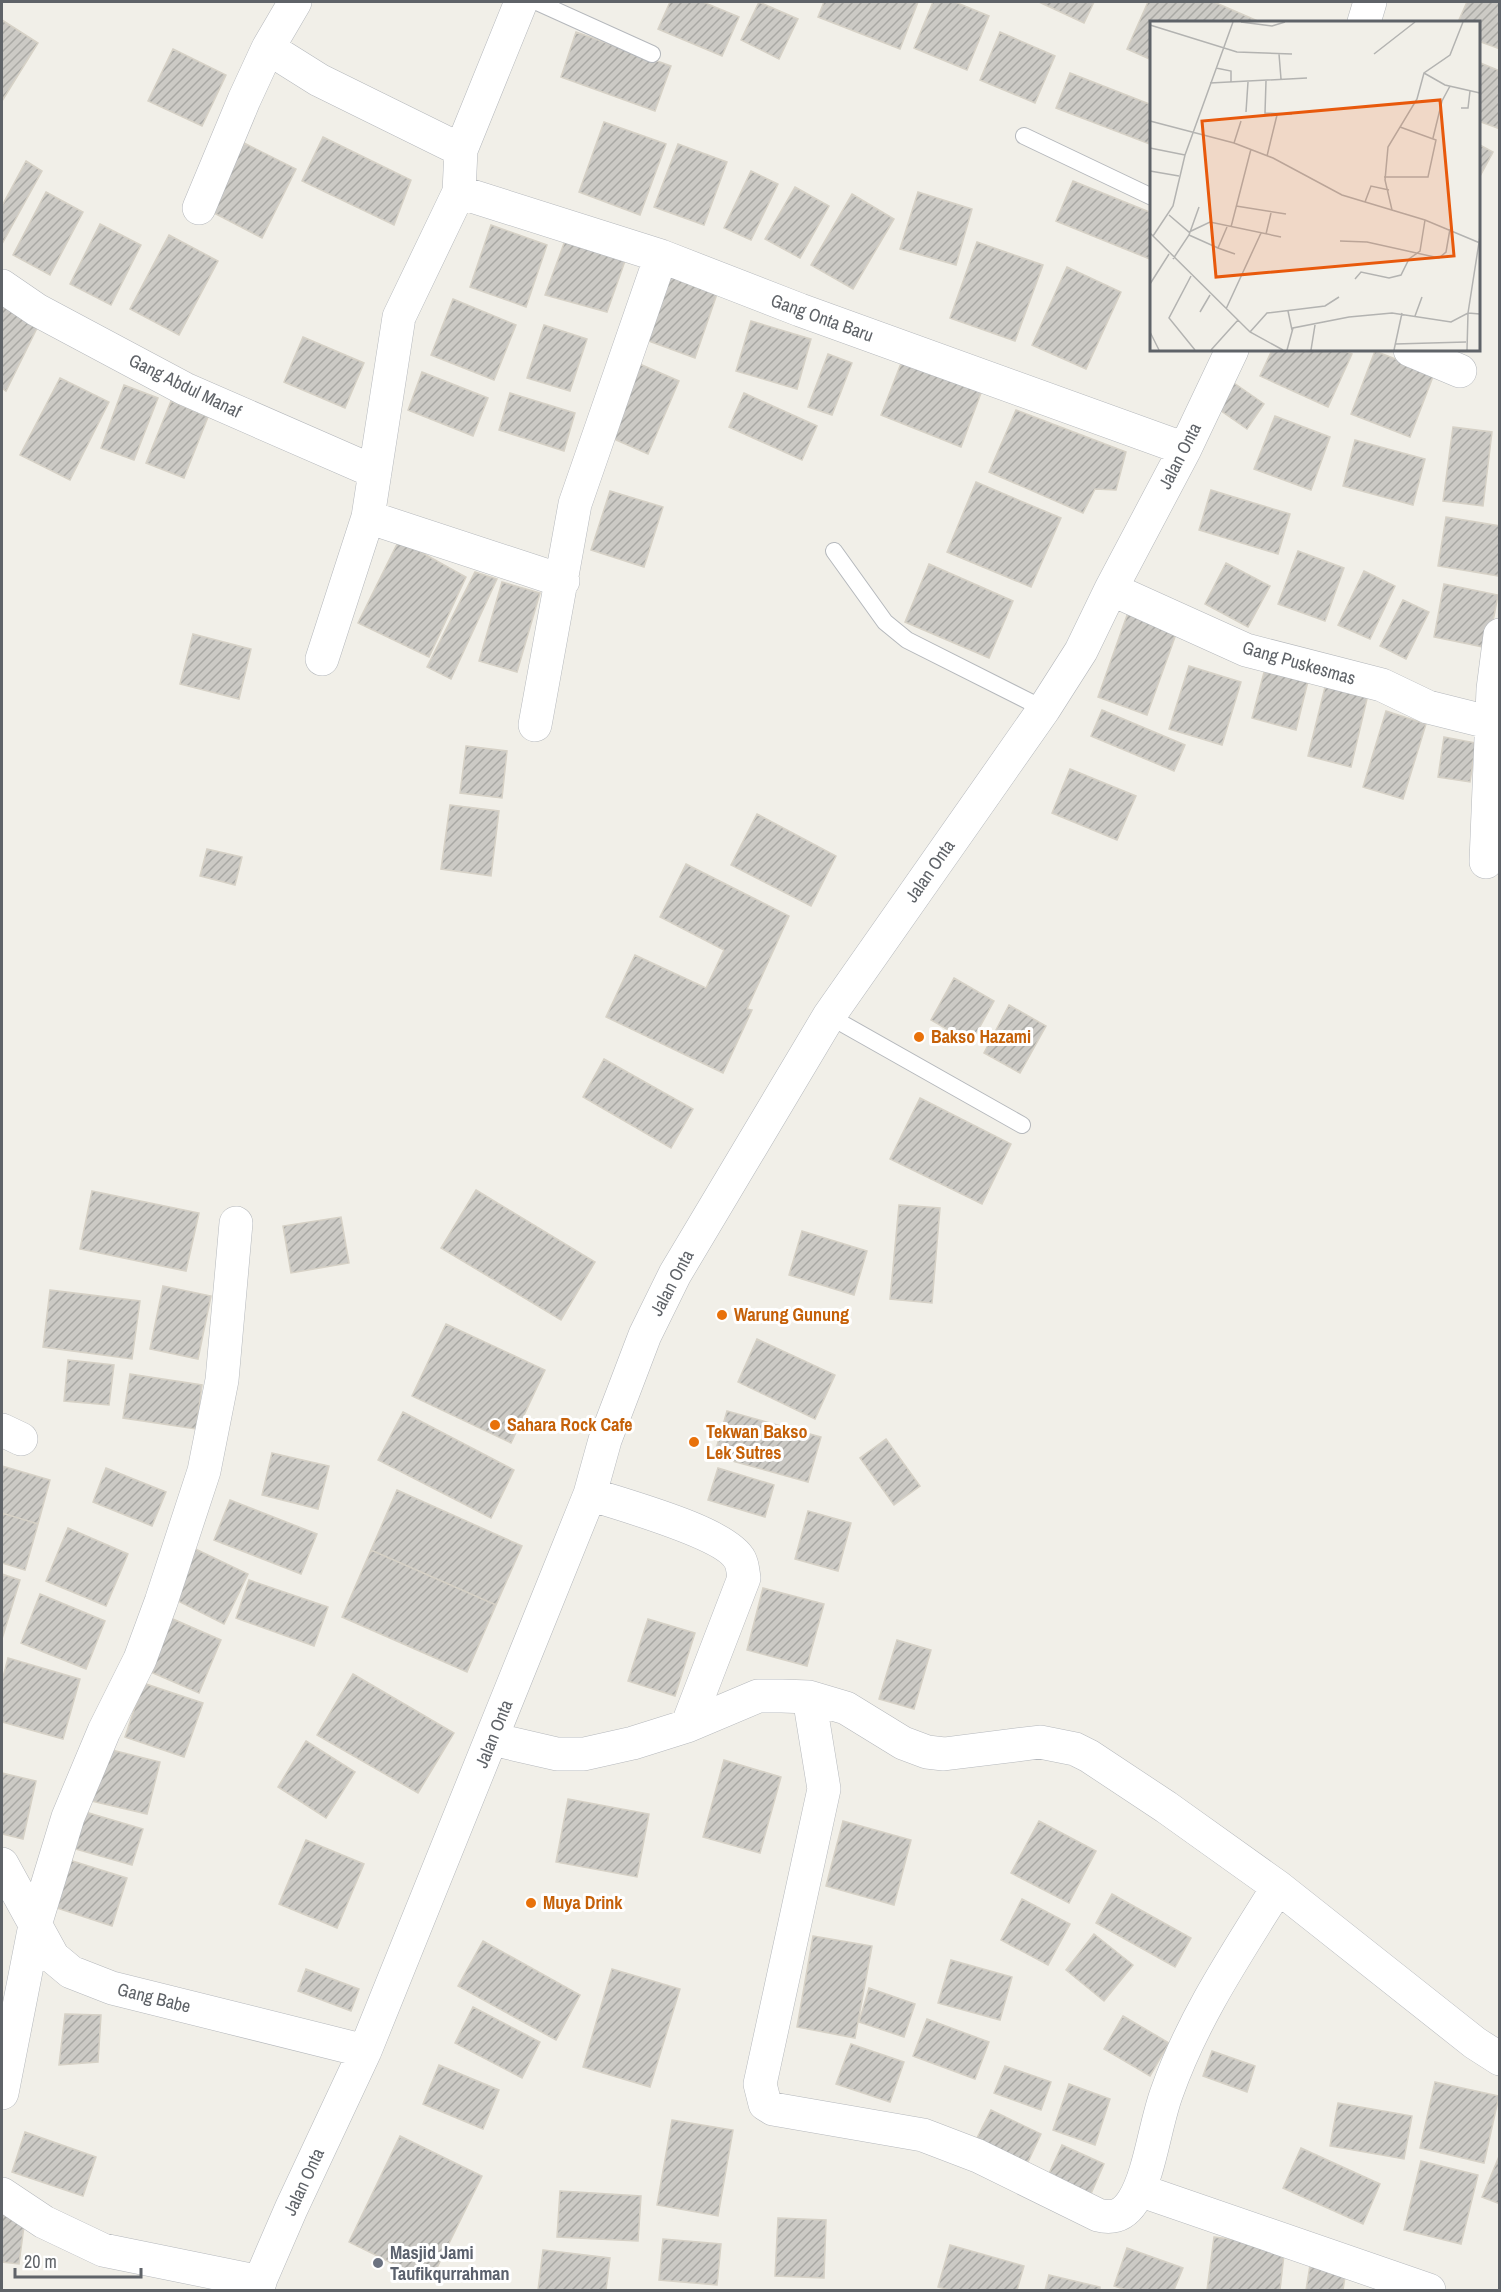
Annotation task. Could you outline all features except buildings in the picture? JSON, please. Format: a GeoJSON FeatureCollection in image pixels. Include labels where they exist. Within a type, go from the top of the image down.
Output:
{"type":"FeatureCollection","features":[{"type":"Feature","properties":{"kind":"street"},"geometry":{"type":"LineString","coordinates":[[199,208],[268,48],[295,2]]}},
{"type":"Feature","properties":{"kind":"street"},"geometry":{"type":"LineString","coordinates":[[322,659],[368,517],[399,317],[459,192],[461,150],[521,2]]}},
{"type":"Feature","properties":{"kind":"street"},"geometry":{"type":"LineString","coordinates":[[1364,21],[1370,2]]}},
{"type":"Feature","properties":{"kind":"street"},"geometry":{"type":"LineString","coordinates":[[268,48],[319,80],[461,150]]}},
{"type":"Feature","properties":{"kind":"street","name":"Gang Onta Baru"},"geometry":{"type":"LineString","coordinates":[[459,192],[661,256],[800,310],[1185,449]]}},
{"type":"Feature","properties":{"kind":"street"},"geometry":{"type":"LineString","coordinates":[[536,725],[575,504],[661,256]]}},
{"type":"Feature","properties":{"kind":"street","name":"Gang Abdul Manaf"},"geometry":{"type":"LineString","coordinates":[[2,286],[37,310],[185,389],[375,472]]}},
{"type":"Feature","properties":{"kind":"street","name":"Jalan Onta"},"geometry":{"type":"LineString","coordinates":[[258,2286],[291,2209],[365,2051],[590,1494],[605,1440],[645,1335],[675,1274],[829,1016],[1044,709],[1081,651],[1233,351]]}},
{"type":"Feature","properties":{"kind":"street"},"geometry":{"type":"LineString","coordinates":[[1412,351],[1460,371]]}},
{"type":"Feature","properties":{"kind":"street"},"geometry":{"type":"LineString","coordinates":[[368,517],[563,581]]}},
{"type":"Feature","properties":{"kind":"street","name":"Gang Puskesmas"},"geometry":{"type":"LineString","coordinates":[[1111,589],[1246,650],[1382,686],[1428,707],[1492,723]]}},
{"type":"Feature","properties":{"kind":"street"},"geometry":{"type":"LineString","coordinates":[[1486,862],[1493,689],[1500,635]]}},
{"type":"Feature","properties":{"kind":"street"},"geometry":{"type":"LineString","coordinates":[[2,2093],[35,1925],[68,1817],[104,1731],[140,1659],[204,1471],[222,1380],[236,1223]]}},
{"type":"Feature","properties":{"kind":"street"},"geometry":{"type":"LineString","coordinates":[[590,1494],[696,1531],[718,1541],[740,1560],[744,1578],[687,1726]]}},
{"type":"Feature","properties":{"kind":"street"},"geometry":{"type":"LineString","coordinates":[[492,1739],[557,1754],[584,1754],[633,1743],[687,1726],[758,1696],[809,1697],[846,1708],[903,1743],[927,1752],[944,1754],[1040,1742],[1075,1749],[1166,1807],[1278,1887],[1475,2043],[1500,2059]]}},
{"type":"Feature","properties":{"kind":"street"},"geometry":{"type":"LineString","coordinates":[[809,1697],[824,1789],[760,2084],[765,2104],[773,2109],[923,2135],[978,2156],[1098,2215],[1109,2218],[1125,2211],[1139,2190],[1167,2092],[1201,2012],[1278,1887]]}},
{"type":"Feature","properties":{"kind":"street","name":"Gang Babe"},"geometry":{"type":"LineString","coordinates":[[2,1864],[53,1957],[71,1972],[112,1988],[365,2051]]}},
{"type":"Feature","properties":{"kind":"street"},"geometry":{"type":"LineString","coordinates":[[1139,2190],[1429,2290]]}},
{"type":"Feature","properties":{"kind":"street"},"geometry":{"type":"LineString","coordinates":[[2,2194],[44,2222],[103,2250],[258,2286]]}},
{"type":"Feature","properties":{"kind":"lane"},"geometry":{"type":"LineString","coordinates":[[537,2],[652,54]]}},
{"type":"Feature","properties":{"kind":"lane"},"geometry":{"type":"LineString","coordinates":[[1024,136],[1150,196]]}},
{"type":"Feature","properties":{"kind":"lane"},"geometry":{"type":"LineString","coordinates":[[834,551],[885,622],[907,640],[1044,709]]}},
{"type":"Feature","properties":{"kind":"lane"},"geometry":{"type":"LineString","coordinates":[[829,1016],[1022,1125]]}},
{"type":"Feature","properties":{"kind":"place","name":"Bakso Hazami"},"geometry":{"type":"Point","coordinates":[919,1037]}},
{"type":"Feature","properties":{"kind":"place","name":"Warung Gunung"},"geometry":{"type":"Point","coordinates":[722,1315]}},
{"type":"Feature","properties":{"kind":"place","name":"Sahara Rock Cafe"},"geometry":{"type":"Point","coordinates":[495,1425]}},
{"type":"Feature","properties":{"kind":"place","name":"Tekwan Bakso Lek Sutres"},"geometry":{"type":"Point","coordinates":[694,1442]}},
{"type":"Feature","properties":{"kind":"place","name":"Muya Drink"},"geometry":{"type":"Point","coordinates":[531,1903]}},
{"type":"Feature","properties":{"kind":"place","name":"Masjid Jami Taufikqurrahman"},"geometry":{"type":"Point","coordinates":[378,2263]}}]}
